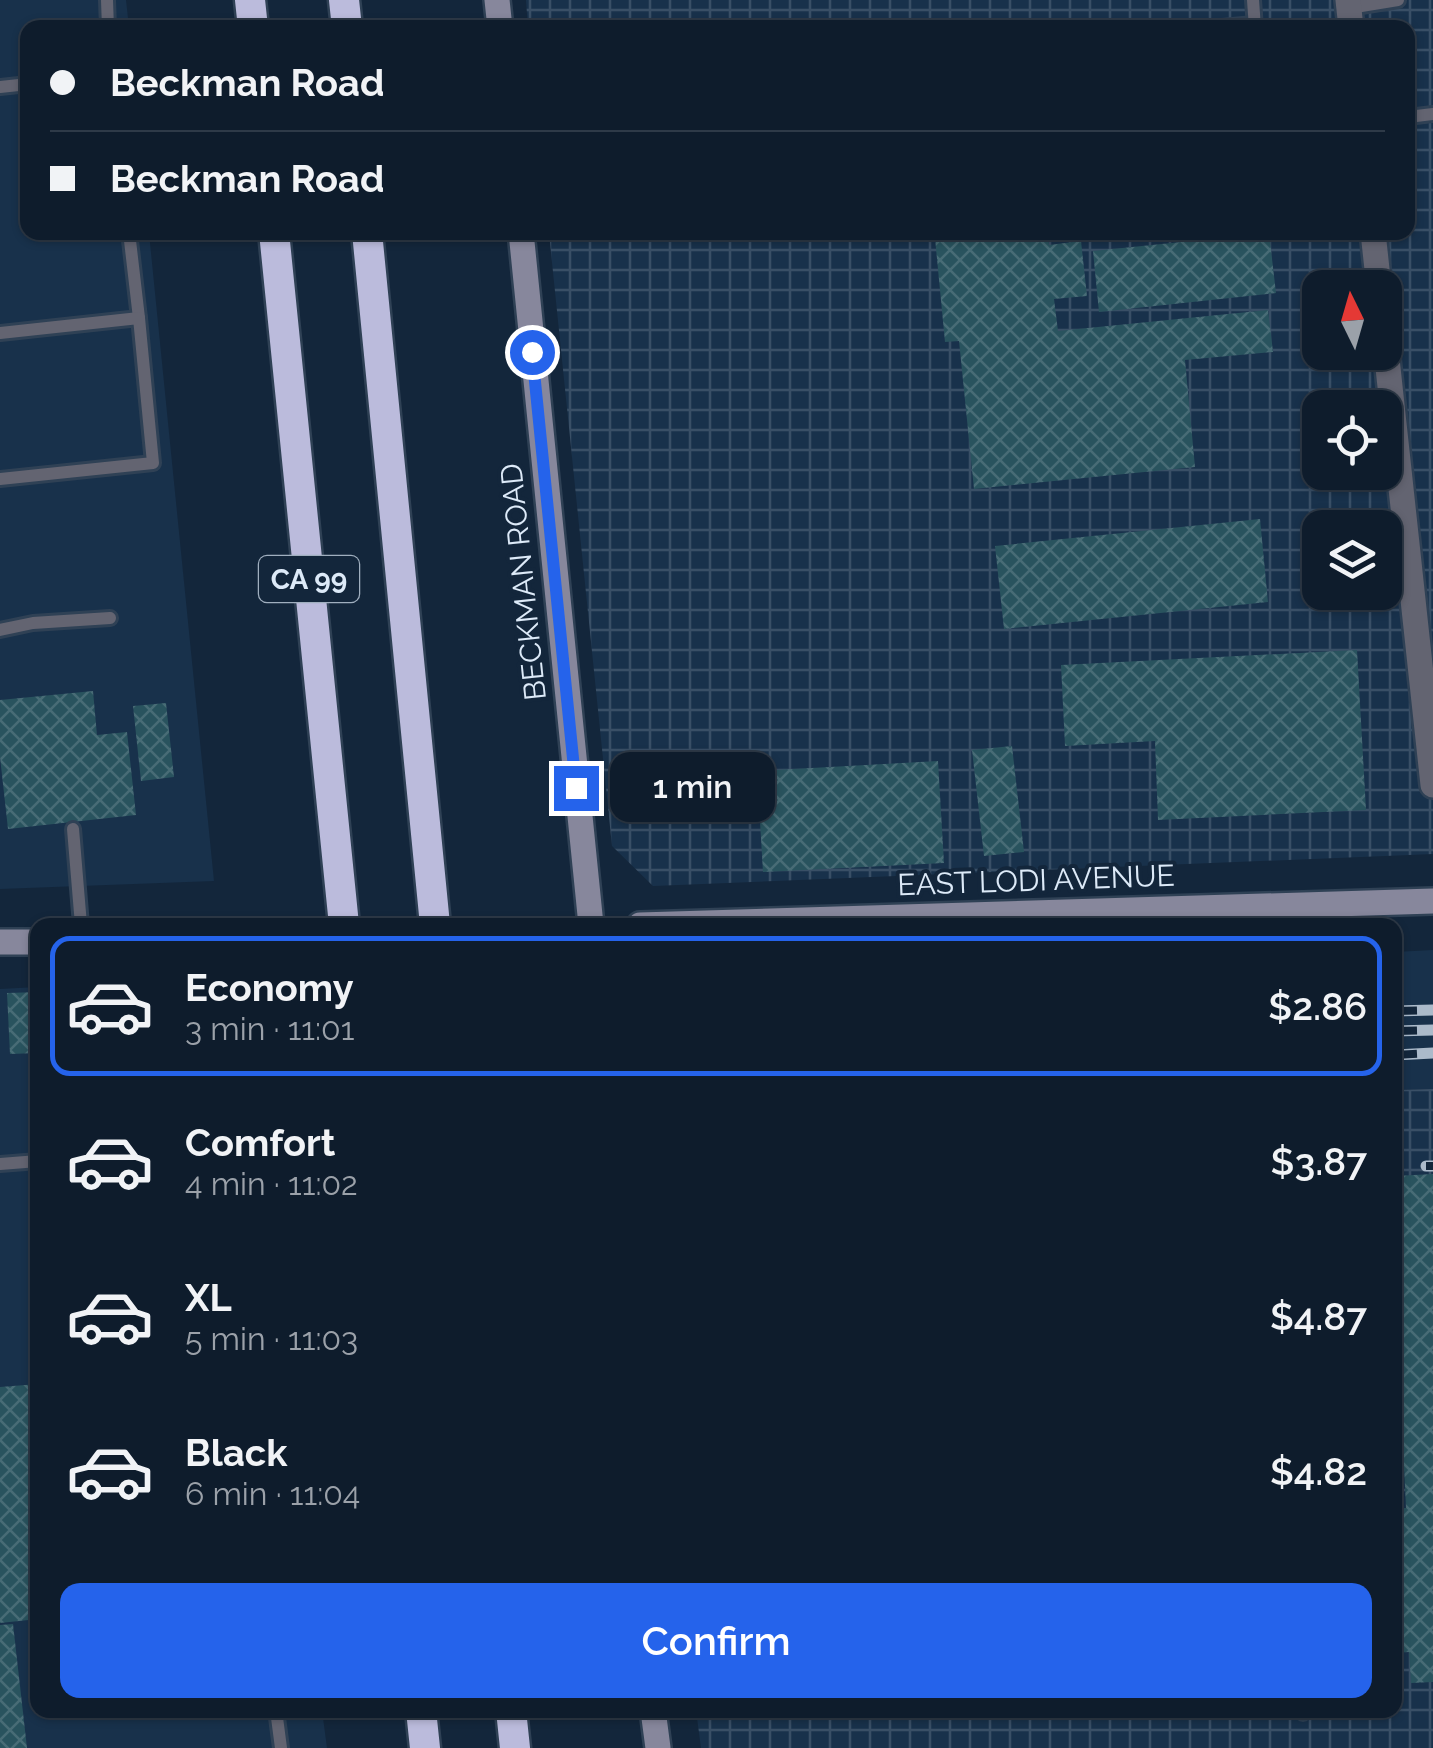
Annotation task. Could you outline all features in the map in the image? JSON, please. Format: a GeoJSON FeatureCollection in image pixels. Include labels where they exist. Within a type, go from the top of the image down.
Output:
{"type":"FeatureCollection","features":[{"type":"Feature","properties":{"kind":"highway","name":"CA 99"},"geometry":{"type":"LineString","coordinates":[[275,240],[343,918]]}},
{"type":"Feature","properties":{"kind":"highway","name":"CA 99"},"geometry":{"type":"LineString","coordinates":[[368,240],[434,918]]}},
{"type":"Feature","properties":{"kind":"highway"},"geometry":{"type":"LineString","coordinates":[[422,1718],[425,1748]]}},
{"type":"Feature","properties":{"kind":"highway"},"geometry":{"type":"LineString","coordinates":[[513,1718],[515,1748]]}},
{"type":"Feature","properties":{"kind":"street","name":"BECKMAN ROAD"},"geometry":{"type":"LineString","coordinates":[[521,240],[590,918]]}},
{"type":"Feature","properties":{"kind":"street"},"geometry":{"type":"LineString","coordinates":[[1374,240],[1377,270]]}},
{"type":"Feature","properties":{"kind":"street"},"geometry":{"type":"LineString","coordinates":[[1388,370],[1433,784]]}},
{"type":"Feature","properties":{"kind":"street","name":"EAST LODI AVENUE"},"geometry":{"type":"LineString","coordinates":[[871,918],[1433,901]]}},
{"type":"Feature","properties":{"kind":"street"},"geometry":{"type":"LineString","coordinates":[[0,942],[30,942]]}},
{"type":"Feature","properties":{"kind":"street"},"geometry":{"type":"LineString","coordinates":[[654,1718],[658,1748]]}},
{"type":"Feature","properties":{"kind":"lane"},"geometry":{"type":"LineString","coordinates":[[1350,12],[1398,0]]}},
{"type":"Feature","properties":{"kind":"lane"},"geometry":{"type":"LineString","coordinates":[[0,479],[153,464],[130,240]]}},
{"type":"Feature","properties":{"kind":"lane"},"geometry":{"type":"LineString","coordinates":[[0,333],[139,318]]}},
{"type":"Feature","properties":{"kind":"lane"},"geometry":{"type":"LineString","coordinates":[[0,630],[33,623],[110,618]]}},
{"type":"Feature","properties":{"kind":"lane"},"geometry":{"type":"LineString","coordinates":[[73,829],[80,918]]}},
{"type":"Feature","properties":{"kind":"lane"},"geometry":{"type":"LineString","coordinates":[[0,1164],[30,1162]]}},
{"type":"Feature","properties":{"kind":"lane"},"geometry":{"type":"LineString","coordinates":[[277,1718],[281,1748]]}},
{"type":"Feature","properties":{"kind":"shaded area"},"geometry":{"type":"Polygon","coordinates":[[[0,0],[126,0],[128,20],[20,20],[20,240],[150,240],[214,881],[0,889],[0,0]]]}},
{"type":"Feature","properties":{"kind":"shaded area"},"geometry":{"type":"Polygon","coordinates":[[[526,0],[1433,0],[1433,854],[653,886],[612,846],[550,240],[1415,240],[1415,20],[527,20],[526,0]]]}},
{"type":"Feature","properties":{"kind":"shaded area"},"geometry":{"type":"Polygon","coordinates":[[[1433,950],[1433,1089],[1402,1090],[1402,952],[1433,950]]]}},
{"type":"Feature","properties":{"kind":"shaded area"},"geometry":{"type":"Polygon","coordinates":[[[30,987],[30,1718],[323,1718],[327,1748],[0,1748],[0,989],[30,987]]]}},
{"type":"Feature","properties":{"kind":"shaded area"},"geometry":{"type":"Polygon","coordinates":[[[1433,1089],[1433,1748],[701,1748],[697,1718],[1402,1718],[1402,1090],[1433,1089]]]}},
{"type":"Feature","properties":{"kind":"building"},"geometry":{"type":"Polygon","coordinates":[[[935,240],[1049,240],[1049,245],[1081,241],[1087,296],[1054,299],[1058,331],[1268,310],[1273,352],[1185,360],[1195,467],[974,489],[959,341],[945,342],[935,240]]]}},
{"type":"Feature","properties":{"kind":"building"},"geometry":{"type":"Polygon","coordinates":[[[1201,240],[1270,240],[1276,293],[1099,312],[1093,251],[1201,240]]]}},
{"type":"Feature","properties":{"kind":"building"},"geometry":{"type":"Polygon","coordinates":[[[1260,519],[1268,602],[1004,629],[995,546],[1260,519]]]}},
{"type":"Feature","properties":{"kind":"building"},"geometry":{"type":"Polygon","coordinates":[[[1357,650],[1366,810],[1158,820],[1155,741],[1065,746],[1061,665],[1357,650]]]}},
{"type":"Feature","properties":{"kind":"building"},"geometry":{"type":"Polygon","coordinates":[[[93,691],[97,735],[127,732],[136,815],[8,829],[0,757],[0,700],[93,691]]]}},
{"type":"Feature","properties":{"kind":"building"},"geometry":{"type":"Polygon","coordinates":[[[166,703],[174,777],[141,781],[133,706],[166,703]]]}},
{"type":"Feature","properties":{"kind":"building"},"geometry":{"type":"Polygon","coordinates":[[[1012,746],[1024,852],[984,856],[972,750],[1012,746]]]}},
{"type":"Feature","properties":{"kind":"building"},"geometry":{"type":"Polygon","coordinates":[[[938,761],[944,863],[763,872],[757,771],[938,761]]]}},
{"type":"Feature","properties":{"kind":"building"},"geometry":{"type":"Polygon","coordinates":[[[30,992],[30,1053],[10,1054],[7,993],[30,992]]]}},
{"type":"Feature","properties":{"kind":"building"},"geometry":{"type":"Polygon","coordinates":[[[1433,1174],[1433,1682],[1411,1683],[1409,1652],[1402,1652],[1402,1508],[1406,1508],[1402,1426],[1402,1176],[1433,1174]]]}},
{"type":"Feature","properties":{"kind":"building"},"geometry":{"type":"Polygon","coordinates":[[[30,1385],[30,1620],[0,1623],[0,1387],[30,1385]]]}},
{"type":"Feature","properties":{"kind":"building"},"geometry":{"type":"Polygon","coordinates":[[[13,1624],[27,1748],[0,1748],[0,1625],[13,1624]]]}},
{"type":"Feature","properties":{"kind":"railway"},"geometry":{"type":"LineString","coordinates":[[1402,1011],[1433,1010]]}},
{"type":"Feature","properties":{"kind":"railway"},"geometry":{"type":"LineString","coordinates":[[1402,1031],[1433,1030]]}},
{"type":"Feature","properties":{"kind":"railway"},"geometry":{"type":"LineString","coordinates":[[1402,1055],[1433,1053]]}},
{"type":"Feature","properties":{"kind":"railway"},"geometry":{"type":"LineString","coordinates":[[1426,1166],[1433,1166]]}},
{"type":"Feature","properties":{"kind":"route"},"geometry":{"type":"LineString","coordinates":[[532,352],[576,788]]}}]}
